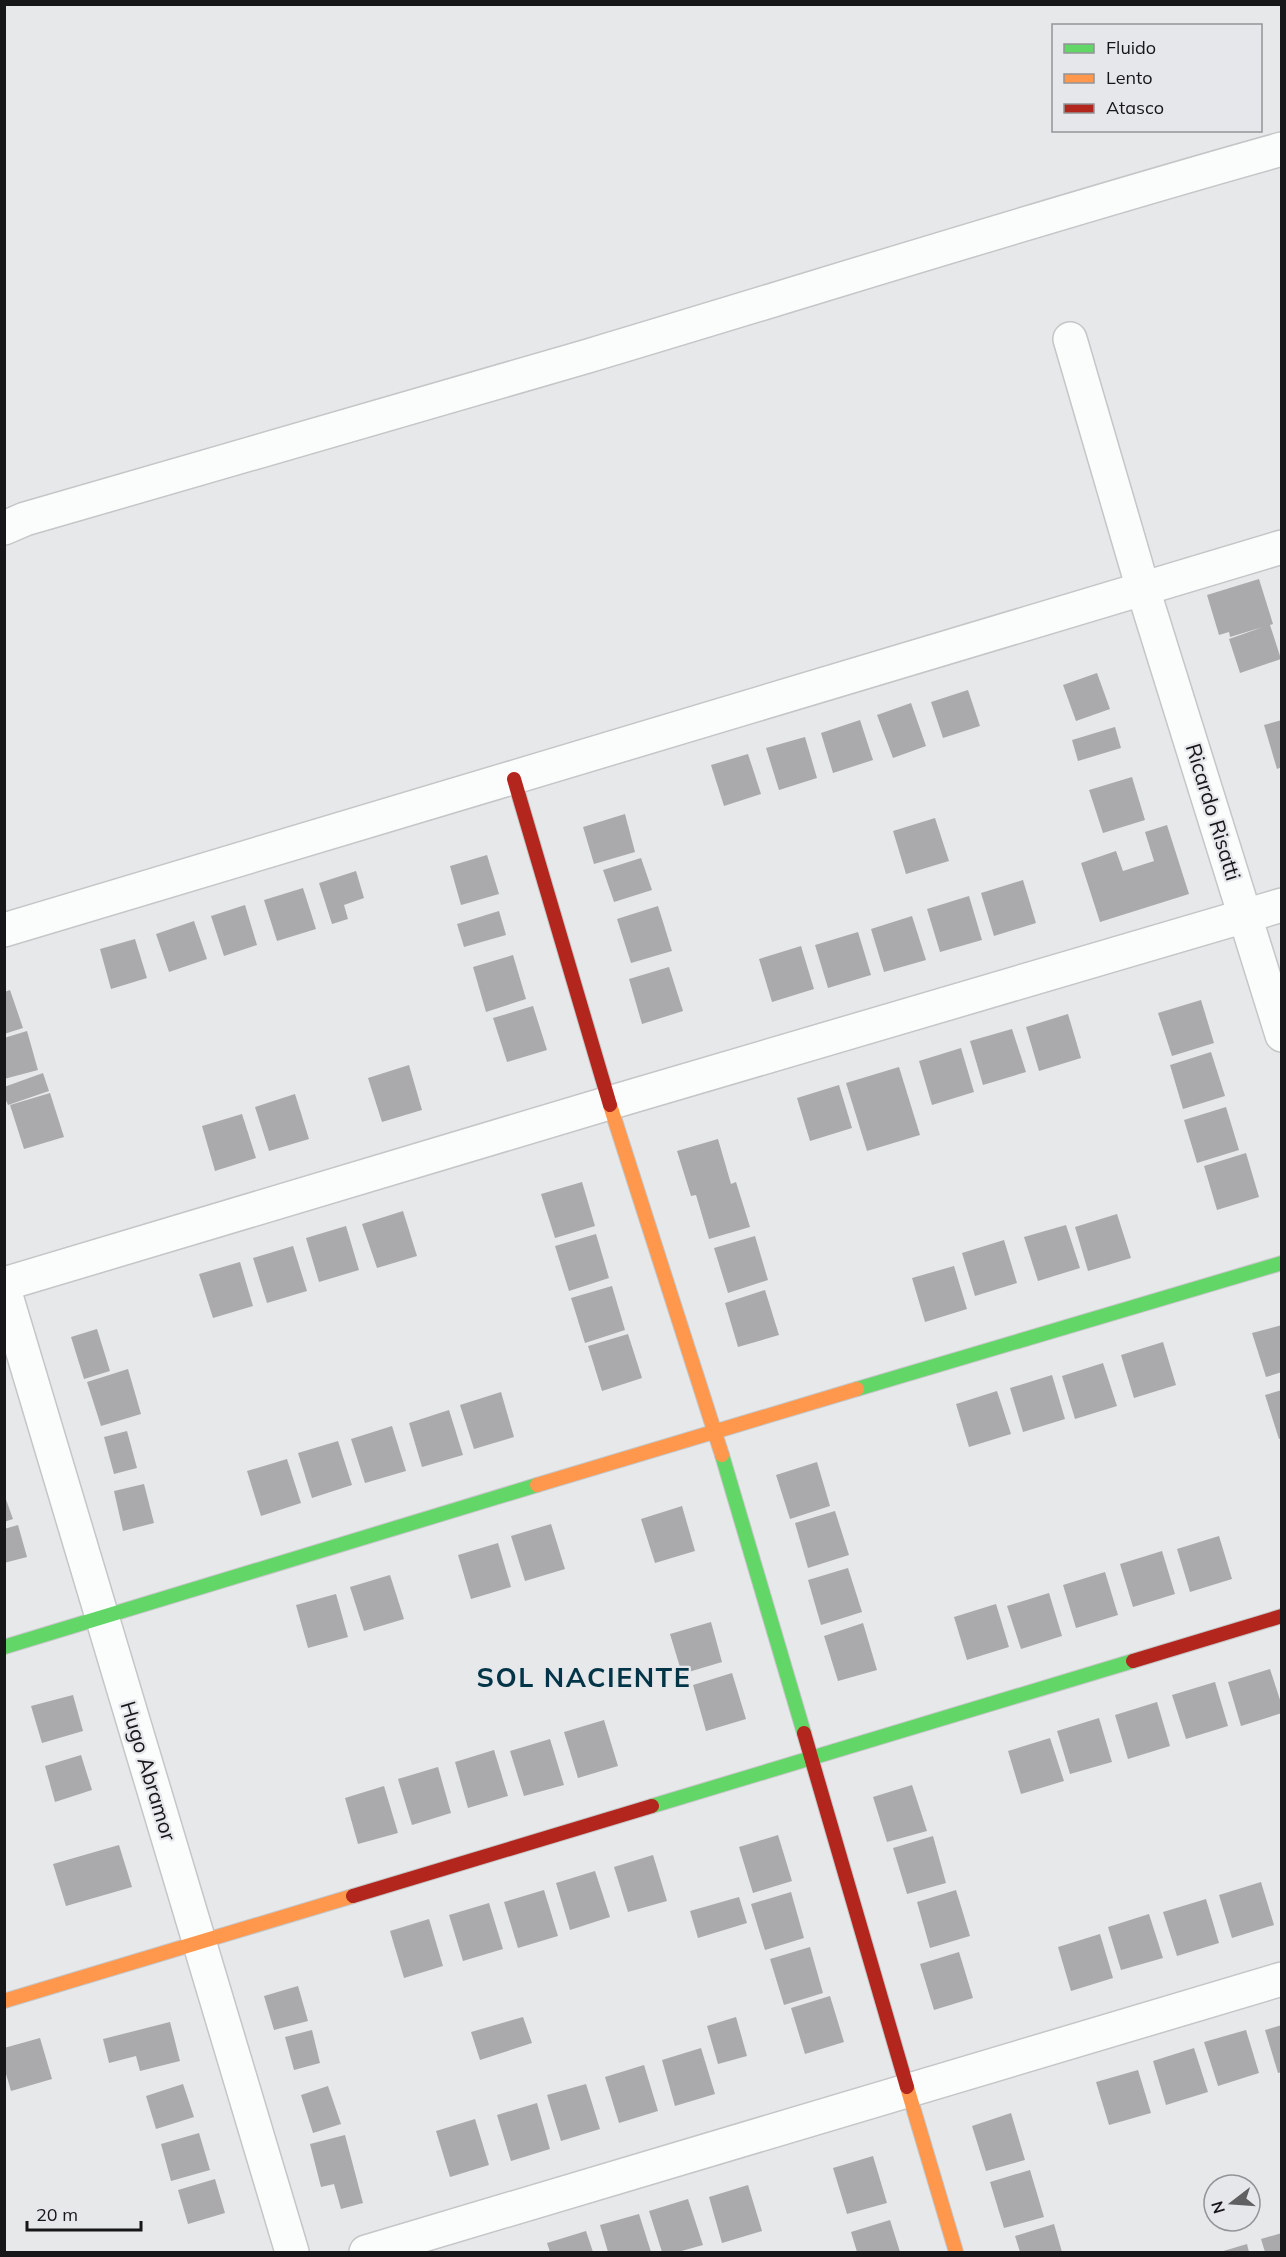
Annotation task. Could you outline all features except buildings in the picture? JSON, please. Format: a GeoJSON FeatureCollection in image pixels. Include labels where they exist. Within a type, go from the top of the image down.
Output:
{"type":"FeatureCollection","features":[{"type":"Feature","properties":{"kind":"street"},"geometry":{"type":"LineString","coordinates":[[4,528],[25,519],[583,357],[968,242],[1076,207],[1281,149]]}},
{"type":"Feature","properties":{"kind":"street","name":"Ricardo Risatti"},"geometry":{"type":"LineString","coordinates":[[1070,339],[1143,589],[1281,1035]]}},
{"type":"Feature","properties":{"kind":"street"},"geometry":{"type":"LineString","coordinates":[[4,930],[514,779],[1281,547]]}},
{"type":"Feature","properties":{"kind":"street"},"geometry":{"type":"LineString","coordinates":[[514,779],[609,1103],[715,1431],[956,2253]]}},
{"type":"Feature","properties":{"kind":"street"},"geometry":{"type":"LineString","coordinates":[[4,1284],[1281,905]]}},
{"type":"Feature","properties":{"kind":"street"},"geometry":{"type":"LineString","coordinates":[[4,1647],[715,1431],[1281,1263]]}},
{"type":"Feature","properties":{"kind":"street","name":"Hugo Abramor"},"geometry":{"type":"LineString","coordinates":[[4,1289],[292,2253]]}},
{"type":"Feature","properties":{"kind":"street"},"geometry":{"type":"LineString","coordinates":[[4,2001],[1281,1616]]}},
{"type":"Feature","properties":{"kind":"street"},"geometry":{"type":"LineString","coordinates":[[366,2253],[1281,1979]]}},
{"type":"Feature","properties":{"kind":"traffic: fast"},"geometry":{"type":"LineString","coordinates":[[857,1389],[1282,1263]]}},
{"type":"Feature","properties":{"kind":"traffic: fast"},"geometry":{"type":"LineString","coordinates":[[722,1455],[804,1733]]}},
{"type":"Feature","properties":{"kind":"traffic: fast"},"geometry":{"type":"LineString","coordinates":[[4,1647],[537,1485]]}},
{"type":"Feature","properties":{"kind":"traffic: fast"},"geometry":{"type":"LineString","coordinates":[[652,1806],[1133,1661]]}},
{"type":"Feature","properties":{"kind":"traffic: slow"},"geometry":{"type":"LineString","coordinates":[[610,1105],[722,1455]]}},
{"type":"Feature","properties":{"kind":"traffic: slow"},"geometry":{"type":"LineString","coordinates":[[537,1485],[857,1389]]}},
{"type":"Feature","properties":{"kind":"traffic: slow"},"geometry":{"type":"LineString","coordinates":[[4,2001],[353,1896]]}},
{"type":"Feature","properties":{"kind":"traffic: slow"},"geometry":{"type":"LineString","coordinates":[[907,2087],[956,2252]]}},
{"type":"Feature","properties":{"kind":"traffic: jam"},"geometry":{"type":"LineString","coordinates":[[514,779],[610,1105]]}},
{"type":"Feature","properties":{"kind":"traffic: jam"},"geometry":{"type":"LineString","coordinates":[[1133,1661],[1282,1616]]}},
{"type":"Feature","properties":{"kind":"traffic: jam"},"geometry":{"type":"LineString","coordinates":[[804,1733],[907,2087]]}},
{"type":"Feature","properties":{"kind":"traffic: jam"},"geometry":{"type":"LineString","coordinates":[[353,1896],[652,1806]]}},
{"type":"Feature","properties":{"kind":"district","name":"SOL NACIENTE"},"geometry":{"type":"Point","coordinates":[584,1678]}}]}
